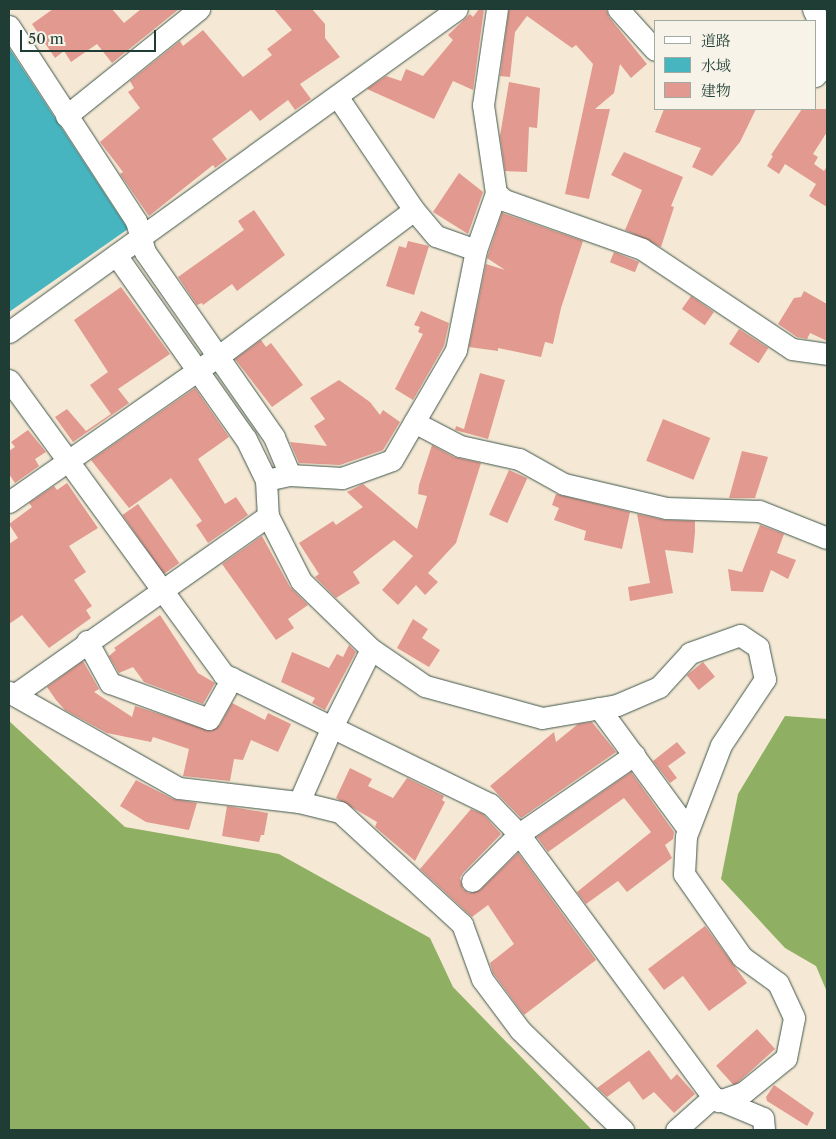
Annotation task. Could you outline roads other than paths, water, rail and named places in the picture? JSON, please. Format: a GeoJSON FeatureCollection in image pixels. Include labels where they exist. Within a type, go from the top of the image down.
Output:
{"type":"FeatureCollection","features":[{"type":"Feature","properties":{"kind":"street"},"geometry":{"type":"LineString","coordinates":[[66,116],[198,9]]}},
{"type":"Feature","properties":{"kind":"street"},"geometry":{"type":"LineString","coordinates":[[9,332],[457,9]]}},
{"type":"Feature","properties":{"kind":"street"},"geometry":{"type":"LineString","coordinates":[[266,480],[290,475],[342,478],[392,460],[456,350],[476,250],[496,193],[483,105],[497,9]]}},
{"type":"Feature","properties":{"kind":"street"},"geometry":{"type":"LineString","coordinates":[[618,9],[654,49]]}},
{"type":"Feature","properties":{"kind":"street"},"geometry":{"type":"LineString","coordinates":[[813,9],[824,33],[822,68],[816,75]]}},
{"type":"Feature","properties":{"kind":"street"},"geometry":{"type":"LineString","coordinates":[[9,26],[136,221],[144,252],[220,355],[274,438],[290,475]]}},
{"type":"Feature","properties":{"kind":"street"},"geometry":{"type":"LineString","coordinates":[[336,96],[414,210],[436,236],[476,250]]}},
{"type":"Feature","properties":{"kind":"street"},"geometry":{"type":"LineString","coordinates":[[496,193],[504,200],[642,249],[792,349],[827,354]]}},
{"type":"Feature","properties":{"kind":"street"},"geometry":{"type":"LineString","coordinates":[[9,502],[67,459],[220,355],[414,210]]}},
{"type":"Feature","properties":{"kind":"street"},"geometry":{"type":"LineString","coordinates":[[116,256],[246,439],[266,480],[268,516],[301,581],[372,649],[425,686],[542,718],[617,704],[659,687],[690,653],[740,635],[758,647],[766,679],[721,745],[688,829],[684,874],[742,956],[778,983],[794,1018],[786,1058],[744,1092],[716,1099],[676,1130]]}},
{"type":"Feature","properties":{"kind":"street"},"geometry":{"type":"LineString","coordinates":[[9,380],[223,674],[490,804],[519,834],[716,1099],[763,1118],[764,1130]]}},
{"type":"Feature","properties":{"kind":"street"},"geometry":{"type":"LineString","coordinates":[[414,422],[460,446],[519,459],[564,484],[666,508],[759,511],[827,538]]}},
{"type":"Feature","properties":{"kind":"street"},"geometry":{"type":"LineString","coordinates":[[268,516],[11,693],[179,788],[299,802],[340,812],[462,924],[482,979],[520,1030],[623,1130]]}},
{"type":"Feature","properties":{"kind":"street"},"geometry":{"type":"LineString","coordinates":[[87,641],[110,683],[208,719],[232,678]]}},
{"type":"Feature","properties":{"kind":"street"},"geometry":{"type":"LineString","coordinates":[[299,802],[332,727],[372,649]]}},
{"type":"Feature","properties":{"kind":"street"},"geometry":{"type":"LineString","coordinates":[[599,708],[688,829]]}},
{"type":"Feature","properties":{"kind":"street"},"geometry":{"type":"LineString","coordinates":[[472,881],[519,834],[634,755]]}},
{"type":"Feature","properties":{"kind":"water"},"geometry":{"type":"Polygon","coordinates":[[[9,48],[128,229],[9,312],[9,48]]]}}]}
